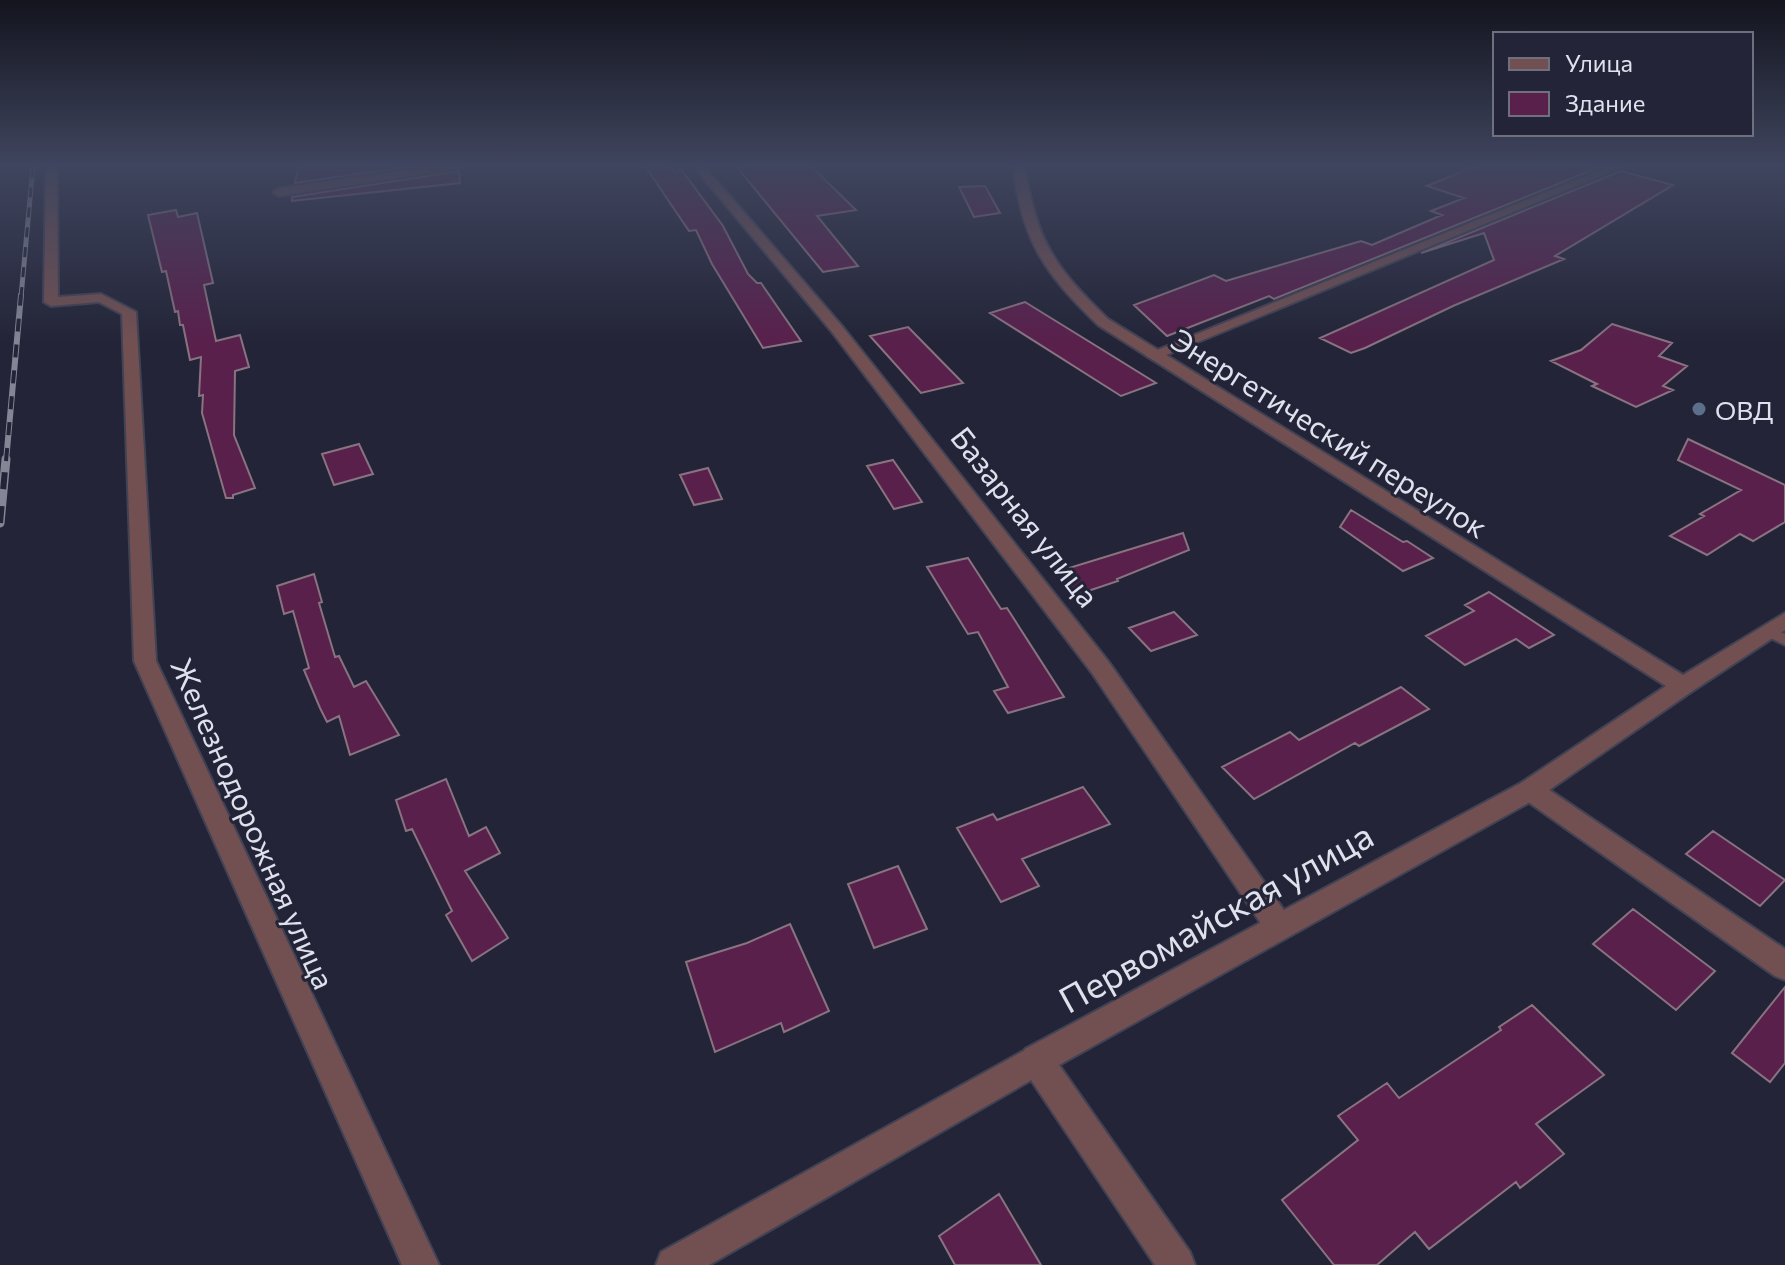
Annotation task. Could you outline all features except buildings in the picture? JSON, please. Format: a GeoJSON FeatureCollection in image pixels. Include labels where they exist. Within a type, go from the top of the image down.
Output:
{"type":"FeatureCollection","features":[{"type":"Feature","properties":{"kind":"street","name":"Железнодорожная улица"},"geometry":{"type":"LineString","coordinates":[[51,225],[51,302],[101,298],[129,312],[145,661],[421,1265]]}},
{"type":"Feature","properties":{"kind":"street","name":"Базарная улица"},"geometry":{"type":"LineString","coordinates":[[748,225],[837,329],[1090,654],[1278,925]]}},
{"type":"Feature","properties":{"kind":"street","name":"Энергетический переулок"},"geometry":{"type":"LineString","coordinates":[[1031,225],[1041,248],[1067,288],[1103,322],[1683,686]]}},
{"type":"Feature","properties":{"kind":"street"},"geometry":{"type":"LineString","coordinates":[[1153,355],[1473,225]]}},
{"type":"Feature","properties":{"kind":"street","name":"Первомайская улица"},"geometry":{"type":"LineString","coordinates":[[674,1265],[1278,925],[1530,790],[1683,686],[1779,630]]}},
{"type":"Feature","properties":{"kind":"street"},"geometry":{"type":"LineString","coordinates":[[1530,790],[1785,966]]}},
{"type":"Feature","properties":{"kind":"street"},"geometry":{"type":"LineString","coordinates":[[1036,1060],[1177,1265]]}},
{"type":"Feature","properties":{"kind":"railway"},"geometry":{"type":"LineString","coordinates":[[21,297],[28,225]]}},
{"type":"Feature","properties":{"kind":"railway"},"geometry":{"type":"LineString","coordinates":[[6,461],[21,295]]}},
{"type":"Feature","properties":{"kind":"railway"},"geometry":{"type":"LineString","coordinates":[[0,523],[6,459]]}},
{"type":"Feature","properties":{"kind":"place","name":"ОВД"},"geometry":{"type":"Point","coordinates":[1699,409]}}]}
